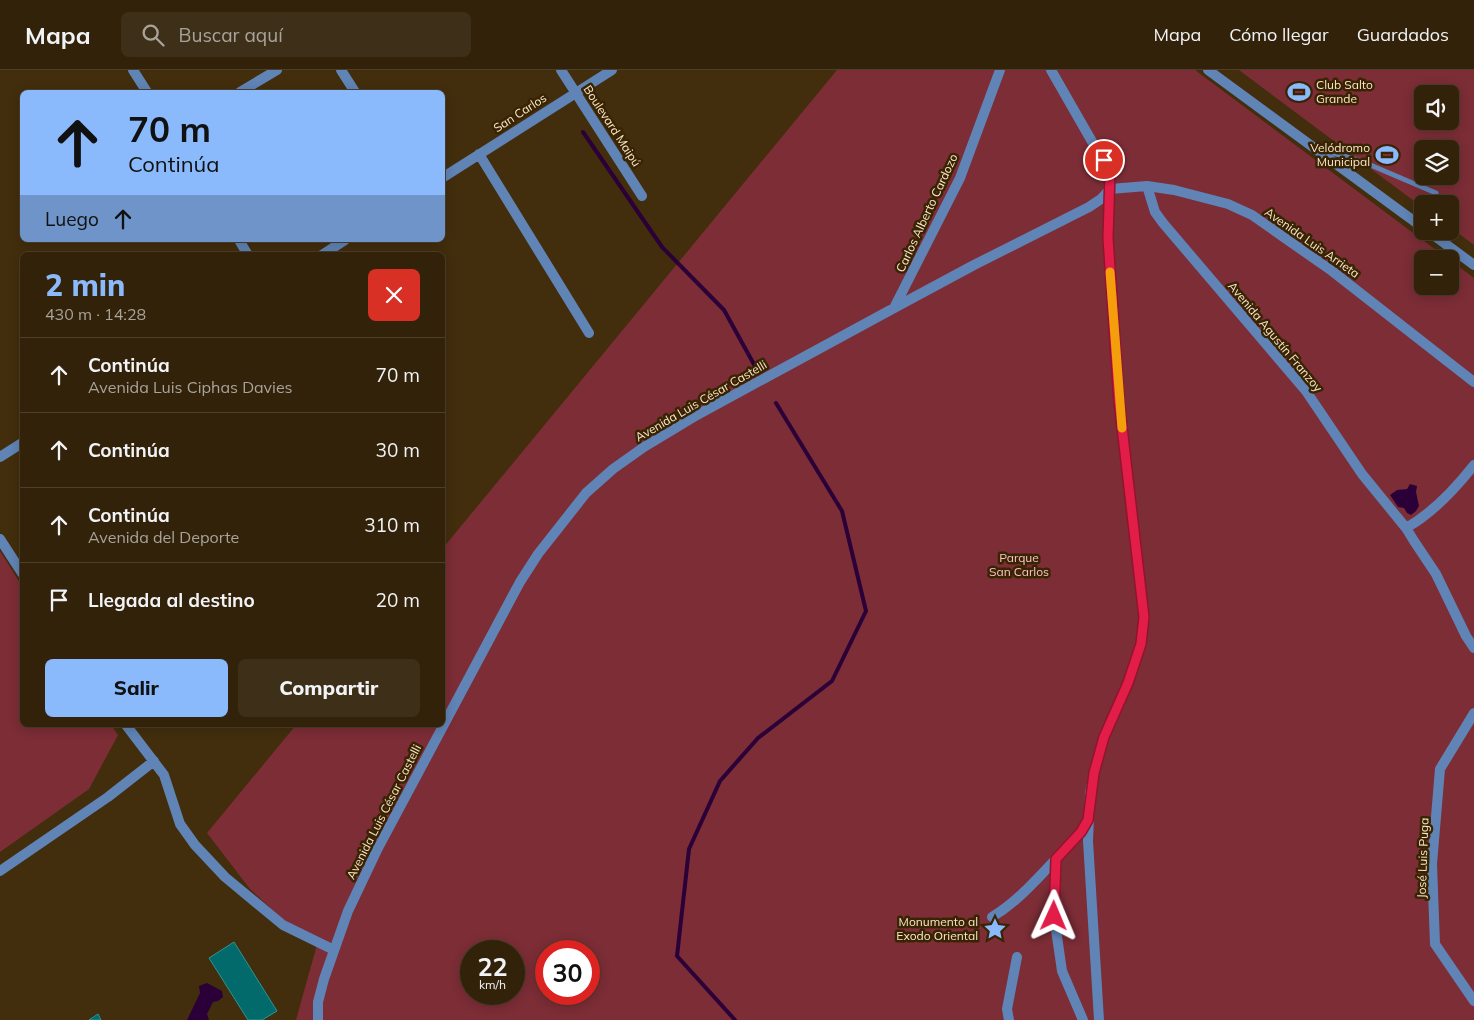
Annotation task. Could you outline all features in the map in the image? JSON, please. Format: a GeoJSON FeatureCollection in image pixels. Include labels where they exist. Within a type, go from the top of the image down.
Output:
{"type":"FeatureCollection","features":[{"type":"Feature","properties":{"kind":"street"},"geometry":{"type":"LineString","coordinates":[[133,70],[146,90]]}},
{"type":"Feature","properties":{"kind":"street"},"geometry":{"type":"LineString","coordinates":[[243,90],[277,70]]}},
{"type":"Feature","properties":{"kind":"street"},"geometry":{"type":"LineString","coordinates":[[341,70],[354,90]]}},
{"type":"Feature","properties":{"kind":"street","name":"Boulevard Maipú"},"geometry":{"type":"LineString","coordinates":[[561,70],[642,196]]}},
{"type":"Feature","properties":{"kind":"street","name":"San Carlos"},"geometry":{"type":"LineString","coordinates":[[445,176],[612,70]]}},
{"type":"Feature","properties":{"kind":"street","name":"Carlos Alberto Cardozo"},"geometry":{"type":"LineString","coordinates":[[894,308],[914,272],[960,178],[1000,70]]}},
{"type":"Feature","properties":{"kind":"street"},"geometry":{"type":"LineString","coordinates":[[992,918],[1023,894],[1081,832],[1088,820],[1094,773],[1104,737],[1128,683],[1141,644],[1144,617],[1119,401],[1108,238],[1110,173],[1051,70]]}},
{"type":"Feature","properties":{"kind":"street"},"geometry":{"type":"LineString","coordinates":[[1208,70],[1414,221]]}},
{"type":"Feature","properties":{"kind":"street"},"geometry":{"type":"LineString","coordinates":[[480,154],[588,333]]}},
{"type":"Feature","properties":{"kind":"street","name":"Avenida Luis Arrieta"},"geometry":{"type":"LineString","coordinates":[[1110,189],[1147,186],[1174,190],[1228,204],[1252,216],[1332,271],[1474,382]]}},
{"type":"Feature","properties":{"kind":"street","name":"Avenida Agustín Franzoy"},"geometry":{"type":"LineString","coordinates":[[1147,186],[1155,212],[1163,223],[1306,391],[1362,474],[1406,528],[1436,574],[1466,636],[1474,648]]}},
{"type":"Feature","properties":{"kind":"street","name":"Avenida Luis César Castelli"},"geometry":{"type":"LineString","coordinates":[[445,723],[520,582],[538,554],[586,494],[613,469],[644,447],[697,415],[974,265],[1089,207],[1101,199],[1110,189]]}},
{"type":"Feature","properties":{"kind":"street"},"geometry":{"type":"LineString","coordinates":[[1440,240],[1474,265]]}},
{"type":"Feature","properties":{"kind":"street"},"geometry":{"type":"LineString","coordinates":[[327,252],[342,242]]}},
{"type":"Feature","properties":{"kind":"street"},"geometry":{"type":"LineString","coordinates":[[0,457],[20,444]]}},
{"type":"Feature","properties":{"kind":"street"},"geometry":{"type":"LineString","coordinates":[[1406,528],[1423,519],[1454,489],[1474,465]]}},
{"type":"Feature","properties":{"kind":"street"},"geometry":{"type":"LineString","coordinates":[[0,539],[20,570]]}},
{"type":"Feature","properties":{"kind":"street","name":"José Luis Puga"},"geometry":{"type":"LineString","coordinates":[[1474,713],[1440,769],[1432,864],[1435,944],[1474,1001]]}},
{"type":"Feature","properties":{"kind":"street"},"geometry":{"type":"LineString","coordinates":[[128,727],[164,776],[180,824],[195,845],[225,877],[283,925],[334,950]]}},
{"type":"Feature","properties":{"kind":"street","name":"Avenida Luis César Castelli"},"geometry":{"type":"LineString","coordinates":[[318,1016],[318,1002],[324,979],[348,911],[377,850],[443,727]]}},
{"type":"Feature","properties":{"kind":"street"},"geometry":{"type":"LineString","coordinates":[[0,871],[108,797],[154,761]]}},
{"type":"Feature","properties":{"kind":"street"},"geometry":{"type":"LineString","coordinates":[[1090,793],[1088,841],[1099,1020]]}},
{"type":"Feature","properties":{"kind":"street"},"geometry":{"type":"LineString","coordinates":[[1056,859],[1054,916],[1062,971],[1083,1020]]}},
{"type":"Feature","properties":{"kind":"street"},"geometry":{"type":"LineString","coordinates":[[1009,1020],[1007,1009],[1017,958]]}},
{"type":"Feature","properties":{"kind":"street"},"geometry":{"type":"LineString","coordinates":[[1463,986],[1474,983]]}},
{"type":"Feature","properties":{"kind":"lane"},"geometry":{"type":"LineString","coordinates":[[1313,147],[1361,161],[1436,193]]}},
{"type":"Feature","properties":{"kind":"lane"},"geometry":{"type":"LineString","coordinates":[[311,1020],[318,1016]]}},
{"type":"Feature","properties":{"kind":"green space","name":"Parque San Carlos"},"geometry":{"type":"Polygon","coordinates":[[[837,70],[1195,70],[1414,234],[1414,240],[1423,240],[1436,250],[1414,250],[1414,295],[1459,295],[1459,267],[1474,278],[1474,1020],[296,1020],[318,941],[281,918],[250,889],[207,833],[294,727],[445,727],[445,546],[837,70]]]}},
{"type":"Feature","properties":{"kind":"green space","name":"Velódromo Municipal"},"geometry":{"type":"Polygon","coordinates":[[[1239,70],[1474,70],[1474,245],[1459,234],[1459,195],[1414,195],[1414,201],[1239,70]]]}},
{"type":"Feature","properties":{"kind":"green space"},"geometry":{"type":"Polygon","coordinates":[[[0,551],[20,583],[20,727],[112,727],[118,735],[89,789],[0,852],[0,551]]]}},
{"type":"Feature","properties":{"kind":"shaded area"},"geometry":{"type":"Polygon","coordinates":[[[1410,484],[1417,486],[1416,492],[1419,506],[1411,515],[1404,508],[1398,507],[1390,495],[1397,490],[1407,489],[1410,484]]]}},
{"type":"Feature","properties":{"kind":"shaded area"},"geometry":{"type":"Polygon","coordinates":[[[207,983],[222,991],[223,997],[213,1002],[207,1014],[209,1020],[187,1020],[200,993],[199,986],[207,983]]]}},
{"type":"Feature","properties":{"kind":"building"},"geometry":{"type":"Polygon","coordinates":[[[234,942],[277,1011],[262,1020],[248,1020],[209,958],[234,942]]]}},
{"type":"Feature","properties":{"kind":"building"},"geometry":{"type":"Polygon","coordinates":[[[98,1014],[101,1020],[89,1020],[98,1014]]]}},
{"type":"Feature","properties":{"kind":"waterway"},"geometry":{"type":"LineString","coordinates":[[583,132],[662,247],[724,310],[756,368]]}},
{"type":"Feature","properties":{"kind":"waterway"},"geometry":{"type":"LineString","coordinates":[[735,1020],[677,956],[689,849],[720,781],[758,738],[832,681],[866,611],[842,511],[776,403]]}},
{"type":"Feature","properties":{"kind":"slow traffic"},"geometry":{"type":"LineString","coordinates":[[1110,272],[1122,428]]}},
{"type":"Feature","properties":{"kind":"place","name":"Club Salto Grande"},"geometry":{"type":"Point","coordinates":[1299,92]}},
{"type":"Feature","properties":{"kind":"place","name":"Velódromo Municipal"},"geometry":{"type":"Point","coordinates":[1387,155]}},
{"type":"Feature","properties":{"kind":"place","name":"Monumento al Exodo Oriental"},"geometry":{"type":"Point","coordinates":[995,929]}},
{"type":"Feature","properties":{"kind":"route"},"geometry":{"type":"LineString","coordinates":[[1054,916],[1056,859],[1081,832],[1088,820],[1094,773],[1104,737],[1128,683],[1141,644],[1144,617],[1119,401],[1108,238],[1110,173],[1104,160]]}}]}
